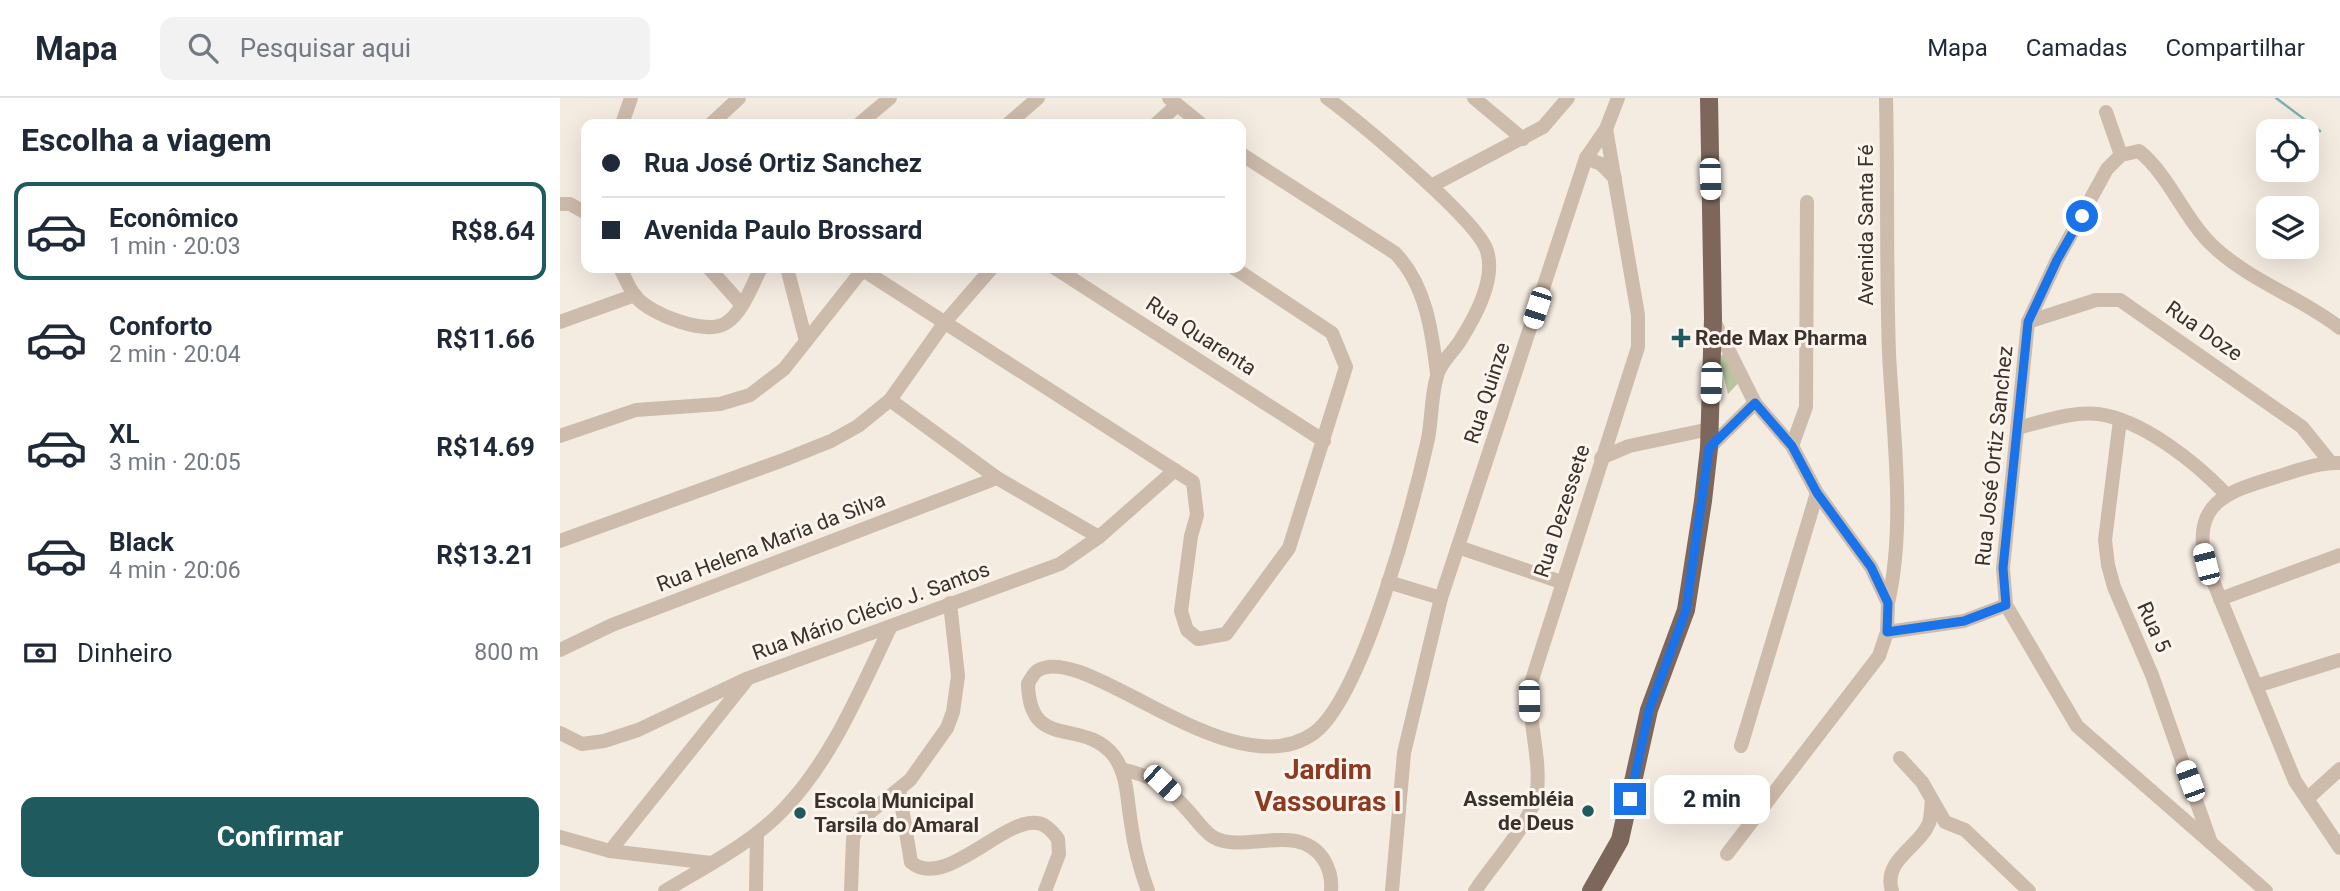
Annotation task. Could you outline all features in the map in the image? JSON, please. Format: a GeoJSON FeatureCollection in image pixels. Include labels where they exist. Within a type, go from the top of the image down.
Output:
{"type":"FeatureCollection","features":[{"type":"Feature","properties":{"kind":"main road"},"geometry":{"type":"LineString","coordinates":[[1591,891],[1620,840],[1649,710],[1686,610],[1710,429],[1713,319],[1709,98]]}},
{"type":"Feature","properties":{"kind":"street"},"geometry":{"type":"LineString","coordinates":[[623,119],[631,98]]}},
{"type":"Feature","properties":{"kind":"street"},"geometry":{"type":"LineString","coordinates":[[716,119],[739,98]]}},
{"type":"Feature","properties":{"kind":"street"},"geometry":{"type":"LineString","coordinates":[[865,119],[890,98]]}},
{"type":"Feature","properties":{"kind":"street"},"geometry":{"type":"LineString","coordinates":[[1013,119],[1038,98]]}},
{"type":"Feature","properties":{"kind":"street"},"geometry":{"type":"LineString","coordinates":[[1327,98],[1431,186],[1482,240],[1489,265],[1487,284],[1472,318],[1437,374]]}},
{"type":"Feature","properties":{"kind":"street"},"geometry":{"type":"LineString","coordinates":[[1474,98],[1523,139]]}},
{"type":"Feature","properties":{"kind":"street"},"geometry":{"type":"LineString","coordinates":[[1431,186],[1543,127],[1568,98]]}},
{"type":"Feature","properties":{"kind":"street","name":"Rua Quinze"},"geometry":{"type":"LineString","coordinates":[[1392,891],[1404,753],[1441,598],[1586,158],[1606,129],[1618,98]]}},
{"type":"Feature","properties":{"kind":"street","name":"Avenida Santa Fé"},"geometry":{"type":"LineString","coordinates":[[1885,98],[1886,280],[1896,439],[1894,578],[1888,603],[1887,632]]}},
{"type":"Feature","properties":{"kind":"street"},"geometry":{"type":"LineString","coordinates":[[1160,119],[1172,102],[1194,119]]}},
{"type":"Feature","properties":{"kind":"street"},"geometry":{"type":"LineString","coordinates":[[2106,112],[2121,155],[2139,151],[2151,160],[2184,211],[2212,245],[2242,271],[2322,314],[2340,328]]}},
{"type":"Feature","properties":{"kind":"street","name":"Rua Dezessete"},"geometry":{"type":"LineString","coordinates":[[1475,891],[1520,826],[1536,793],[1537,776],[1529,720],[1531,683],[1609,429],[1638,346],[1638,315],[1606,129]]}},
{"type":"Feature","properties":{"kind":"street","name":"Rua José Ortiz Sanchez"},"geometry":{"type":"LineString","coordinates":[[2121,155],[2107,169],[2057,260],[2028,322],[2003,568],[2006,605],[2077,726],[2266,891]]}},
{"type":"Feature","properties":{"kind":"street"},"geometry":{"type":"LineString","coordinates":[[1148,891],[1137,860],[1121,769],[1113,754],[1100,745],[1035,719],[1028,699],[1028,684],[1036,671],[1056,668],[1074,670],[1098,678],[1121,693],[1219,736],[1251,746],[1278,746],[1315,732],[1342,700],[1388,582],[1413,506],[1429,434],[1437,374],[1427,313],[1409,268],[1395,253],[1246,158]]}},
{"type":"Feature","properties":{"kind":"street"},"geometry":{"type":"LineString","coordinates":[[1586,158],[1601,164],[1615,178]]}},
{"type":"Feature","properties":{"kind":"street"},"geometry":{"type":"LineString","coordinates":[[1792,446],[1806,407],[1807,202]]}},
{"type":"Feature","properties":{"kind":"street"},"geometry":{"type":"LineString","coordinates":[[560,204],[570,204],[581,210]]}},
{"type":"Feature","properties":{"kind":"street"},"geometry":{"type":"LineString","coordinates":[[623,273],[635,295],[652,308],[704,328],[727,323],[758,273]]}},
{"type":"Feature","properties":{"kind":"street"},"geometry":{"type":"LineString","coordinates":[[713,273],[741,304]]}},
{"type":"Feature","properties":{"kind":"street"},"geometry":{"type":"LineString","coordinates":[[788,273],[806,341]]}},
{"type":"Feature","properties":{"kind":"street"},"geometry":{"type":"LineString","coordinates":[[560,436],[636,410],[720,404],[750,395],[784,369],[860,273]]}},
{"type":"Feature","properties":{"kind":"street"},"geometry":{"type":"LineString","coordinates":[[869,273],[1193,482],[1197,515],[1191,536],[1181,611],[1187,630],[1198,639],[1226,634],[1289,548],[1346,367],[1332,333],[1242,273]]}},
{"type":"Feature","properties":{"kind":"street"},"geometry":{"type":"LineString","coordinates":[[560,541],[831,441],[858,426],[890,400],[945,322],[988,273]]}},
{"type":"Feature","properties":{"kind":"street","name":"Rua Quarenta"},"geometry":{"type":"LineString","coordinates":[[1063,273],[1324,441]]}},
{"type":"Feature","properties":{"kind":"street"},"geometry":{"type":"LineString","coordinates":[[560,322],[635,295]]}},
{"type":"Feature","properties":{"kind":"street","name":"Rua Doze"},"geometry":{"type":"LineString","coordinates":[[2028,322],[2096,300],[2120,300],[2302,426],[2336,463]]}},
{"type":"Feature","properties":{"kind":"street"},"geometry":{"type":"LineString","coordinates":[[1713,319],[1755,403],[1792,446],[1817,493],[1871,567],[1888,603]]}},
{"type":"Feature","properties":{"kind":"street"},"geometry":{"type":"LineString","coordinates":[[890,400],[998,478],[1099,537]]}},
{"type":"Feature","properties":{"kind":"street"},"geometry":{"type":"LineString","coordinates":[[1709,448],[1755,403]]}},
{"type":"Feature","properties":{"kind":"street"},"geometry":{"type":"LineString","coordinates":[[2017,428],[2096,414],[2120,420],[2188,457],[2226,494]]}},
{"type":"Feature","properties":{"kind":"street","name":"Rua 5"},"geometry":{"type":"LineString","coordinates":[[2120,420],[2105,540],[2108,565],[2113,587],[2152,675],[2212,845]]}},
{"type":"Feature","properties":{"kind":"street"},"geometry":{"type":"LineString","coordinates":[[1609,429],[1629,446]]}},
{"type":"Feature","properties":{"kind":"street"},"geometry":{"type":"LineString","coordinates":[[1601,458],[1629,446],[1710,429]]}},
{"type":"Feature","properties":{"kind":"street"},"geometry":{"type":"LineString","coordinates":[[2336,463],[2226,494],[2213,505],[2201,542],[2220,599],[2295,781],[2340,848]]}},
{"type":"Feature","properties":{"kind":"street","name":"Rua Mário Clécio J. Santos"},"geometry":{"type":"LineString","coordinates":[[560,733],[582,744],[604,741],[638,730],[699,699],[747,679],[1060,564],[1099,537],[1175,470]]}},
{"type":"Feature","properties":{"kind":"street","name":"Rua Helena Maria da Silva"},"geometry":{"type":"LineString","coordinates":[[560,650],[612,625],[998,478]]}},
{"type":"Feature","properties":{"kind":"street"},"geometry":{"type":"LineString","coordinates":[[1741,746],[1817,493]]}},
{"type":"Feature","properties":{"kind":"street"},"geometry":{"type":"LineString","coordinates":[[1458,547],[1561,582]]}},
{"type":"Feature","properties":{"kind":"street"},"geometry":{"type":"LineString","coordinates":[[2220,599],[2340,555]]}},
{"type":"Feature","properties":{"kind":"street"},"geometry":{"type":"LineString","coordinates":[[1388,582],[1441,598]]}},
{"type":"Feature","properties":{"kind":"street"},"geometry":{"type":"LineString","coordinates":[[851,891],[853,839],[859,821],[899,790],[932,752],[953,712],[958,676],[950,603]]}},
{"type":"Feature","properties":{"kind":"street"},"geometry":{"type":"LineString","coordinates":[[1727,854],[1879,656],[1887,632],[1964,621],[2006,605]]}},
{"type":"Feature","properties":{"kind":"street"},"geometry":{"type":"LineString","coordinates":[[665,891],[757,833],[784,810],[824,754],[891,626]]}},
{"type":"Feature","properties":{"kind":"street"},"geometry":{"type":"LineString","coordinates":[[2256,686],[2340,660]]}},
{"type":"Feature","properties":{"kind":"street"},"geometry":{"type":"LineString","coordinates":[[610,851],[747,679]]}},
{"type":"Feature","properties":{"kind":"street"},"geometry":{"type":"LineString","coordinates":[[699,699],[713,724]]}},
{"type":"Feature","properties":{"kind":"street"},"geometry":{"type":"LineString","coordinates":[[1900,758],[1922,782],[1945,822],[1965,830],[2029,891]]}},
{"type":"Feature","properties":{"kind":"street"},"geometry":{"type":"LineString","coordinates":[[1121,769],[1162,783],[1205,831],[1217,839],[1269,839],[1309,846],[1319,853],[1328,867],[1331,891]]}},
{"type":"Feature","properties":{"kind":"street"},"geometry":{"type":"LineString","coordinates":[[2307,799],[2340,769]]}},
{"type":"Feature","properties":{"kind":"street"},"geometry":{"type":"LineString","coordinates":[[899,790],[911,862],[915,867],[931,872],[956,866],[1031,823],[1045,825],[1058,839],[1059,854],[1045,891]]}},
{"type":"Feature","properties":{"kind":"street"},"geometry":{"type":"LineString","coordinates":[[1892,891],[1891,874],[1899,859],[1929,825],[1932,800]]}},
{"type":"Feature","properties":{"kind":"street"},"geometry":{"type":"LineString","coordinates":[[756,891],[757,833]]}},
{"type":"Feature","properties":{"kind":"street"},"geometry":{"type":"LineString","coordinates":[[560,837],[610,851],[711,863]]}},
{"type":"Feature","properties":{"kind":"green space"},"geometry":{"type":"Polygon","coordinates":[[[1726,352],[1741,380],[1728,394],[1719,357],[1726,352]]]}},
{"type":"Feature","properties":{"kind":"waterway"},"geometry":{"type":"LineString","coordinates":[[2276,98],[2320,131]]}},
{"type":"Feature","properties":{"kind":"place","name":"Rede Max Pharma"},"geometry":{"type":"Point","coordinates":[1681,338]}},
{"type":"Feature","properties":{"kind":"place","name":"Assembléia de Deus"},"geometry":{"type":"Point","coordinates":[1588,811]}},
{"type":"Feature","properties":{"kind":"place","name":"Escola Municipal Tarsila do Amaral"},"geometry":{"type":"Point","coordinates":[800,813]}},
{"type":"Feature","properties":{"kind":"district","name":"Jardim Vassouras I"},"geometry":{"type":"Point","coordinates":[1328,785]}},
{"type":"Feature","properties":{"kind":"route"},"geometry":{"type":"LineString","coordinates":[[1630,799],[1649,710],[1686,610],[1709,448],[1755,403],[1792,446],[1817,493],[1871,567],[1888,603],[1887,632],[1964,621],[2006,605],[2002,584],[2003,568],[2028,322],[2057,260],[2082,216]]}}]}
